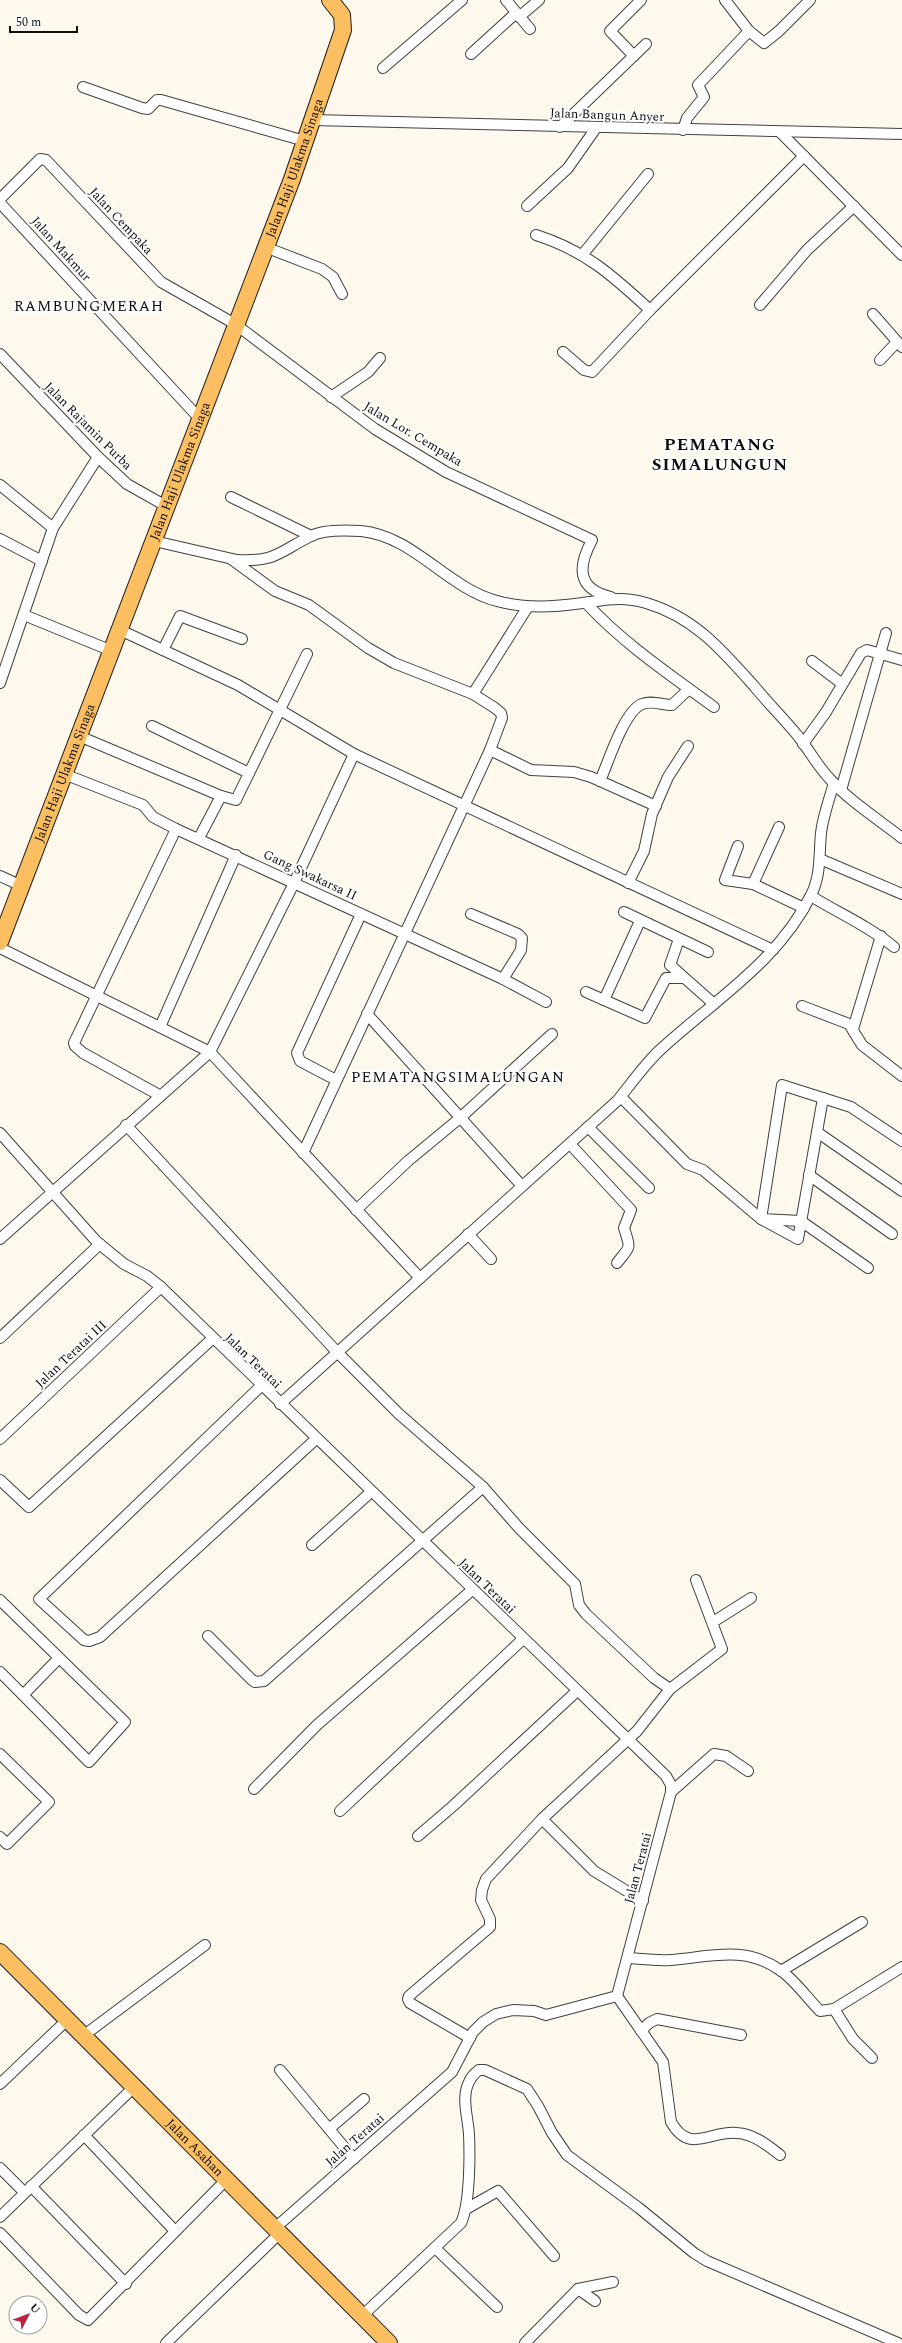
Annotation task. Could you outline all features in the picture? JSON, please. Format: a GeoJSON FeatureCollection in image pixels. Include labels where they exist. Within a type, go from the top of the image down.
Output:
{"type":"FeatureCollection","features":[{"type":"Feature","properties":{"kind":"main road","name":"Jalan Haji Ulakma Sinaga"},"geometry":{"type":"LineString","coordinates":[[0,942],[154,541],[305,141],[344,30],[342,15],[330,0]]}},
{"type":"Feature","properties":{"kind":"main road","name":"Jalan Asahan"},"geometry":{"type":"LineString","coordinates":[[0,1952],[389,2343]]}},
{"type":"Feature","properties":{"kind":"street"},"geometry":{"type":"LineString","coordinates":[[383,68],[462,0]]}},
{"type":"Feature","properties":{"kind":"street"},"geometry":{"type":"LineString","coordinates":[[506,0],[530,29]]}},
{"type":"Feature","properties":{"kind":"street"},"geometry":{"type":"LineString","coordinates":[[471,54],[518,15],[539,0]]}},
{"type":"Feature","properties":{"kind":"street"},"geometry":{"type":"LineString","coordinates":[[634,56],[610,31],[641,0]]}},
{"type":"Feature","properties":{"kind":"street"},"geometry":{"type":"LineString","coordinates":[[725,0],[750,31],[764,43],[780,31],[810,0]]}},
{"type":"Feature","properties":{"kind":"street"},"geometry":{"type":"LineString","coordinates":[[683,130],[687,118],[704,97],[698,85],[750,31]]}},
{"type":"Feature","properties":{"kind":"street"},"geometry":{"type":"LineString","coordinates":[[560,127],[646,44]]}},
{"type":"Feature","properties":{"kind":"street"},"geometry":{"type":"LineString","coordinates":[[83,87],[142,108],[148,109],[157,100],[161,100],[305,141]]}},
{"type":"Feature","properties":{"kind":"street","name":"Jalan Bangun Anyer"},"geometry":{"type":"LineString","coordinates":[[312,120],[596,128],[902,134]]}},
{"type":"Feature","properties":{"kind":"street"},"geometry":{"type":"LineString","coordinates":[[527,206],[572,163],[596,128]]}},
{"type":"Feature","properties":{"kind":"street"},"geometry":{"type":"LineString","coordinates":[[780,132],[902,254]]}},
{"type":"Feature","properties":{"kind":"street"},"geometry":{"type":"LineString","coordinates":[[563,352],[590,373],[650,310],[804,156]]}},
{"type":"Feature","properties":{"kind":"street","name":"Jalan Cempaka"},"geometry":{"type":"LineString","coordinates":[[0,199],[40,159],[46,160],[161,282],[235,324]]}},
{"type":"Feature","properties":{"kind":"street"},"geometry":{"type":"LineString","coordinates":[[583,254],[648,174]]}},
{"type":"Feature","properties":{"kind":"street","name":"Jalan Makmur"},"geometry":{"type":"LineString","coordinates":[[0,202],[200,419]]}},
{"type":"Feature","properties":{"kind":"street"},"geometry":{"type":"LineString","coordinates":[[760,305],[807,250],[854,206]]}},
{"type":"Feature","properties":{"kind":"street"},"geometry":{"type":"LineString","coordinates":[[536,235],[568,246],[583,254],[604,269],[650,310]]}},
{"type":"Feature","properties":{"kind":"street"},"geometry":{"type":"LineString","coordinates":[[265,247],[322,269],[333,277],[342,294]]}},
{"type":"Feature","properties":{"kind":"street"},"geometry":{"type":"LineString","coordinates":[[873,314],[899,344],[880,360]]}},
{"type":"Feature","properties":{"kind":"street","name":"Jalan Lor. Cempaka"},"geometry":{"type":"LineString","coordinates":[[235,324],[331,397],[376,429],[446,472],[592,540],[582,563],[582,573],[592,589],[599,595],[612,598]]}},
{"type":"Feature","properties":{"kind":"street","name":"Jalan Rajamin Purba"},"geometry":{"type":"LineString","coordinates":[[0,354],[98,457],[127,484],[166,506]]}},
{"type":"Feature","properties":{"kind":"street"},"geometry":{"type":"LineString","coordinates":[[331,397],[368,372],[380,358]]}},
{"type":"Feature","properties":{"kind":"street"},"geometry":{"type":"LineString","coordinates":[[0,684],[2,672],[24,615],[53,528],[98,457]]}},
{"type":"Feature","properties":{"kind":"street"},"geometry":{"type":"LineString","coordinates":[[0,485],[53,528]]}},
{"type":"Feature","properties":{"kind":"street"},"geometry":{"type":"LineString","coordinates":[[231,497],[311,536]]}},
{"type":"Feature","properties":{"kind":"street"},"geometry":{"type":"LineString","coordinates":[[154,541],[229,558],[251,560],[267,559],[284,553],[311,536],[329,532],[360,531],[379,533],[398,543],[473,591],[496,601],[527,608],[586,603],[612,598],[646,603],[668,611],[704,634],[723,650],[838,787],[902,838]]}},
{"type":"Feature","properties":{"kind":"street"},"geometry":{"type":"LineString","coordinates":[[0,539],[42,561]]}},
{"type":"Feature","properties":{"kind":"street"},"geometry":{"type":"LineString","coordinates":[[229,558],[275,591],[309,605],[368,648],[394,663],[473,694],[501,713],[502,718],[490,750],[303,1153]]}},
{"type":"Feature","properties":{"kind":"street"},"geometry":{"type":"LineString","coordinates":[[586,603],[608,627],[642,655],[714,707]]}},
{"type":"Feature","properties":{"kind":"street"},"geometry":{"type":"LineString","coordinates":[[473,694],[527,608]]}},
{"type":"Feature","properties":{"kind":"street"},"geometry":{"type":"LineString","coordinates":[[24,615],[112,651]]}},
{"type":"Feature","properties":{"kind":"street"},"geometry":{"type":"LineString","coordinates":[[163,650],[180,616],[242,639]]}},
{"type":"Feature","properties":{"kind":"street"},"geometry":{"type":"LineString","coordinates":[[120,630],[238,685],[354,754],[773,950]]}},
{"type":"Feature","properties":{"kind":"street"},"geometry":{"type":"LineString","coordinates":[[280,1404],[570,1144],[621,1096],[659,1051],[714,1004],[773,950],[791,930],[811,896],[816,882],[820,859],[821,832],[838,787],[886,633]]}},
{"type":"Feature","properties":{"kind":"street"},"geometry":{"type":"LineString","coordinates":[[803,744],[826,712],[841,683],[864,650],[902,660]]}},
{"type":"Feature","properties":{"kind":"street"},"geometry":{"type":"LineString","coordinates":[[79,736],[221,796],[236,800],[307,654]]}},
{"type":"Feature","properties":{"kind":"street"},"geometry":{"type":"LineString","coordinates":[[812,661],[841,683]]}},
{"type":"Feature","properties":{"kind":"street"},"geometry":{"type":"LineString","coordinates":[[600,781],[623,727],[635,708],[652,702],[672,706],[689,689]]}},
{"type":"Feature","properties":{"kind":"street"},"geometry":{"type":"LineString","coordinates":[[152,726],[249,773]]}},
{"type":"Feature","properties":{"kind":"street"},"geometry":{"type":"LineString","coordinates":[[628,883],[644,851],[656,806],[668,777],[688,746]]}},
{"type":"Feature","properties":{"kind":"street"},"geometry":{"type":"LineString","coordinates":[[490,750],[531,770],[574,772],[600,781],[656,806]]}},
{"type":"Feature","properties":{"kind":"street"},"geometry":{"type":"LineString","coordinates":[[0,1239],[126,1125],[210,1052],[294,883],[354,754]]}},
{"type":"Feature","properties":{"kind":"street","name":"Gang Swakarsa II"},"geometry":{"type":"LineString","coordinates":[[64,774],[143,804],[153,817],[176,829],[199,838],[503,979],[546,1002]]}},
{"type":"Feature","properties":{"kind":"street"},"geometry":{"type":"LineString","coordinates":[[199,838],[221,796]]}},
{"type":"Feature","properties":{"kind":"street"},"geometry":{"type":"LineString","coordinates":[[753,884],[779,827]]}},
{"type":"Feature","properties":{"kind":"street"},"geometry":{"type":"LineString","coordinates":[[160,1095],[82,1053],[75,1046],[96,996],[176,829]]}},
{"type":"Feature","properties":{"kind":"street"},"geometry":{"type":"LineString","coordinates":[[738,846],[725,880],[753,884],[804,908]]}},
{"type":"Feature","properties":{"kind":"street"},"geometry":{"type":"LineString","coordinates":[[160,1027],[236,855]]}},
{"type":"Feature","properties":{"kind":"street"},"geometry":{"type":"LineString","coordinates":[[820,859],[902,894]]}},
{"type":"Feature","properties":{"kind":"street"},"geometry":{"type":"LineString","coordinates":[[0,876],[22,886]]}},
{"type":"Feature","properties":{"kind":"street"},"geometry":{"type":"LineString","coordinates":[[811,896],[841,915],[881,936],[894,947]]}},
{"type":"Feature","properties":{"kind":"street"},"geometry":{"type":"LineString","coordinates":[[624,912],[640,921],[708,952]]}},
{"type":"Feature","properties":{"kind":"street"},"geometry":{"type":"LineString","coordinates":[[336,1080],[300,1061],[297,1053],[361,914]]}},
{"type":"Feature","properties":{"kind":"street"},"geometry":{"type":"LineString","coordinates":[[471,914],[518,934],[522,938],[521,950],[503,979]]}},
{"type":"Feature","properties":{"kind":"street"},"geometry":{"type":"LineString","coordinates":[[604,1000],[640,921]]}},
{"type":"Feature","properties":{"kind":"street"},"geometry":{"type":"LineString","coordinates":[[853,1029],[881,936]]}},
{"type":"Feature","properties":{"kind":"street"},"geometry":{"type":"LineString","coordinates":[[679,939],[670,965],[682,978],[714,1004]]}},
{"type":"Feature","properties":{"kind":"street"},"geometry":{"type":"LineString","coordinates":[[0,948],[210,1052],[420,1278]]}},
{"type":"Feature","properties":{"kind":"street"},"geometry":{"type":"LineString","coordinates":[[586,992],[645,1018],[666,978],[682,978]]}},
{"type":"Feature","properties":{"kind":"street"},"geometry":{"type":"LineString","coordinates":[[802,1006],[843,1021],[853,1029],[862,1045],[902,1076]]}},
{"type":"Feature","properties":{"kind":"street"},"geometry":{"type":"LineString","coordinates":[[368,1014],[522,1186]]}},
{"type":"Feature","properties":{"kind":"street"},"geometry":{"type":"LineString","coordinates":[[356,1210],[408,1161],[460,1118],[552,1034]]}},
{"type":"Feature","properties":{"kind":"street"},"geometry":{"type":"LineString","coordinates":[[761,1219],[782,1085],[851,1107],[902,1140]]}},
{"type":"Feature","properties":{"kind":"street"},"geometry":{"type":"LineString","coordinates":[[621,1096],[687,1164],[703,1170],[761,1219],[798,1239],[823,1098]]}},
{"type":"Feature","properties":{"kind":"street"},"geometry":{"type":"LineString","coordinates":[[126,1125],[337,1352],[399,1414],[483,1487],[519,1528],[575,1584],[579,1604],[586,1614],[654,1678],[670,1690]]}},
{"type":"Feature","properties":{"kind":"street"},"geometry":{"type":"LineString","coordinates":[[588,1127],[649,1188]]}},
{"type":"Feature","properties":{"kind":"street"},"geometry":{"type":"LineString","coordinates":[[817,1132],[902,1191]]}},
{"type":"Feature","properties":{"kind":"street","name":"Jalan Teratai"},"geometry":{"type":"LineString","coordinates":[[0,1133],[100,1244],[118,1260],[147,1276],[160,1287],[666,1776],[671,1785],[671,1792],[628,1958],[616,1996]]}},
{"type":"Feature","properties":{"kind":"street"},"geometry":{"type":"LineString","coordinates":[[570,1144],[631,1210],[624,1228],[629,1241],[629,1247],[617,1263]]}},
{"type":"Feature","properties":{"kind":"street"},"geometry":{"type":"LineString","coordinates":[[809,1175],[892,1234]]}},
{"type":"Feature","properties":{"kind":"street"},"geometry":{"type":"LineString","coordinates":[[761,1219],[801,1221],[868,1268]]}},
{"type":"Feature","properties":{"kind":"street"},"geometry":{"type":"LineString","coordinates":[[468,1234],[491,1259]]}},
{"type":"Feature","properties":{"kind":"street"},"geometry":{"type":"LineString","coordinates":[[0,1338],[100,1244]]}},
{"type":"Feature","properties":{"kind":"street","name":"Jalan Teratai III"},"geometry":{"type":"LineString","coordinates":[[0,1439],[160,1287]]}},
{"type":"Feature","properties":{"kind":"street"},"geometry":{"type":"LineString","coordinates":[[0,1480],[29,1507],[212,1338]]}},
{"type":"Feature","properties":{"kind":"street"},"geometry":{"type":"LineString","coordinates":[[261,1386],[39,1600],[84,1640],[89,1641],[100,1637],[316,1439]]}},
{"type":"Feature","properties":{"kind":"street"},"geometry":{"type":"LineString","coordinates":[[208,1636],[252,1680],[256,1682],[264,1681],[483,1487]]}},
{"type":"Feature","properties":{"kind":"street"},"geometry":{"type":"LineString","coordinates":[[312,1545],[371,1492]]}},
{"type":"Feature","properties":{"kind":"street"},"geometry":{"type":"LineString","coordinates":[[696,1580],[722,1649],[670,1690],[628,1740],[542,1819],[486,1878],[482,1890],[481,1900],[490,1919],[490,1927],[488,1931],[412,1993],[408,1999],[410,2003],[470,2038],[482,2022],[496,2014],[513,2010],[534,2011],[546,2015],[553,2014],[616,1996],[663,2062],[671,2122],[675,2129],[691,2140],[697,2141],[726,2133],[745,2134],[757,2138],[780,2155]]}},
{"type":"Feature","properties":{"kind":"street"},"geometry":{"type":"LineString","coordinates":[[254,1788],[317,1725],[472,1590]]}},
{"type":"Feature","properties":{"kind":"street"},"geometry":{"type":"LineString","coordinates":[[713,1622],[751,1598]]}},
{"type":"Feature","properties":{"kind":"street"},"geometry":{"type":"LineString","coordinates":[[0,1600],[125,1722],[89,1762],[0,1672]]}},
{"type":"Feature","properties":{"kind":"street"},"geometry":{"type":"LineString","coordinates":[[340,1810],[523,1639]]}},
{"type":"Feature","properties":{"kind":"street"},"geometry":{"type":"LineString","coordinates":[[23,1695],[59,1658]]}},
{"type":"Feature","properties":{"kind":"street"},"geometry":{"type":"LineString","coordinates":[[418,1836],[453,1806],[577,1691]]}},
{"type":"Feature","properties":{"kind":"street"},"geometry":{"type":"LineString","coordinates":[[0,1754],[48,1802],[7,1844],[0,1837]]}},
{"type":"Feature","properties":{"kind":"street"},"geometry":{"type":"LineString","coordinates":[[671,1792],[714,1754],[726,1756],[748,1771]]}},
{"type":"Feature","properties":{"kind":"street"},"geometry":{"type":"LineString","coordinates":[[542,1819],[594,1871],[643,1901]]}},
{"type":"Feature","properties":{"kind":"street"},"geometry":{"type":"LineString","coordinates":[[781,1971],[862,1922]]}},
{"type":"Feature","properties":{"kind":"street"},"geometry":{"type":"LineString","coordinates":[[83,2036],[205,1945]]}},
{"type":"Feature","properties":{"kind":"street"},"geometry":{"type":"LineString","coordinates":[[628,1958],[669,1960],[725,1953],[753,1958],[781,1971],[820,2011],[824,2012],[834,2009],[902,1967]]}},
{"type":"Feature","properties":{"kind":"street"},"geometry":{"type":"LineString","coordinates":[[834,2009],[853,2039],[872,2058]]}},
{"type":"Feature","properties":{"kind":"street"},"geometry":{"type":"LineString","coordinates":[[641,2031],[649,2023],[657,2019],[741,2035]]}},
{"type":"Feature","properties":{"kind":"street"},"geometry":{"type":"LineString","coordinates":[[0,2084],[67,2020]]}},
{"type":"Feature","properties":{"kind":"street","name":"Jalan Teratai"},"geometry":{"type":"LineString","coordinates":[[166,2343],[277,2230],[452,2072],[470,2038]]}},
{"type":"Feature","properties":{"kind":"street"},"geometry":{"type":"LineString","coordinates":[[280,2070],[354,2159]]}},
{"type":"Feature","properties":{"kind":"street"},"geometry":{"type":"LineString","coordinates":[[362,2316],[461,2223],[466,2209],[469,2163],[469,2134],[465,2105],[468,2082],[479,2070],[486,2070],[527,2089],[552,2133],[567,2155],[639,2208],[694,2253],[707,2261],[883,2340],[898,2343]]}},
{"type":"Feature","properties":{"kind":"street"},"geometry":{"type":"LineString","coordinates":[[0,2217],[134,2086]]}},
{"type":"Feature","properties":{"kind":"street"},"geometry":{"type":"LineString","coordinates":[[329,2129],[364,2098]]}},
{"type":"Feature","properties":{"kind":"street"},"geometry":{"type":"LineString","coordinates":[[84,2135],[175,2232]]}},
{"type":"Feature","properties":{"kind":"street"},"geometry":{"type":"LineString","coordinates":[[0,2168],[27,2189],[126,2284]]}},
{"type":"Feature","properties":{"kind":"street"},"geometry":{"type":"LineString","coordinates":[[0,2234],[85,2320],[91,2318],[126,2284],[227,2180]]}},
{"type":"Feature","properties":{"kind":"street"},"geometry":{"type":"LineString","coordinates":[[466,2209],[498,2191],[554,2256]]}},
{"type":"Feature","properties":{"kind":"street"},"geometry":{"type":"LineString","coordinates":[[435,2248],[497,2307]]}},
{"type":"Feature","properties":{"kind":"street"},"geometry":{"type":"LineString","coordinates":[[525,2343],[578,2290],[612,2282]]}},
{"type":"Feature","properties":{"kind":"street"},"geometry":{"type":"LineString","coordinates":[[578,2290],[596,2301]]}},
{"type":"Feature","properties":{"kind":"district","name":"RAMBUNGMERAH"},"geometry":{"type":"Point","coordinates":[89,306]}},
{"type":"Feature","properties":{"kind":"district","name":"PEMATANG SIMALUNGUN"},"geometry":{"type":"Point","coordinates":[720,455]}},
{"type":"Feature","properties":{"kind":"district","name":"PEMATANGSIMALUNGAN"},"geometry":{"type":"Point","coordinates":[458,1077]}}]}
